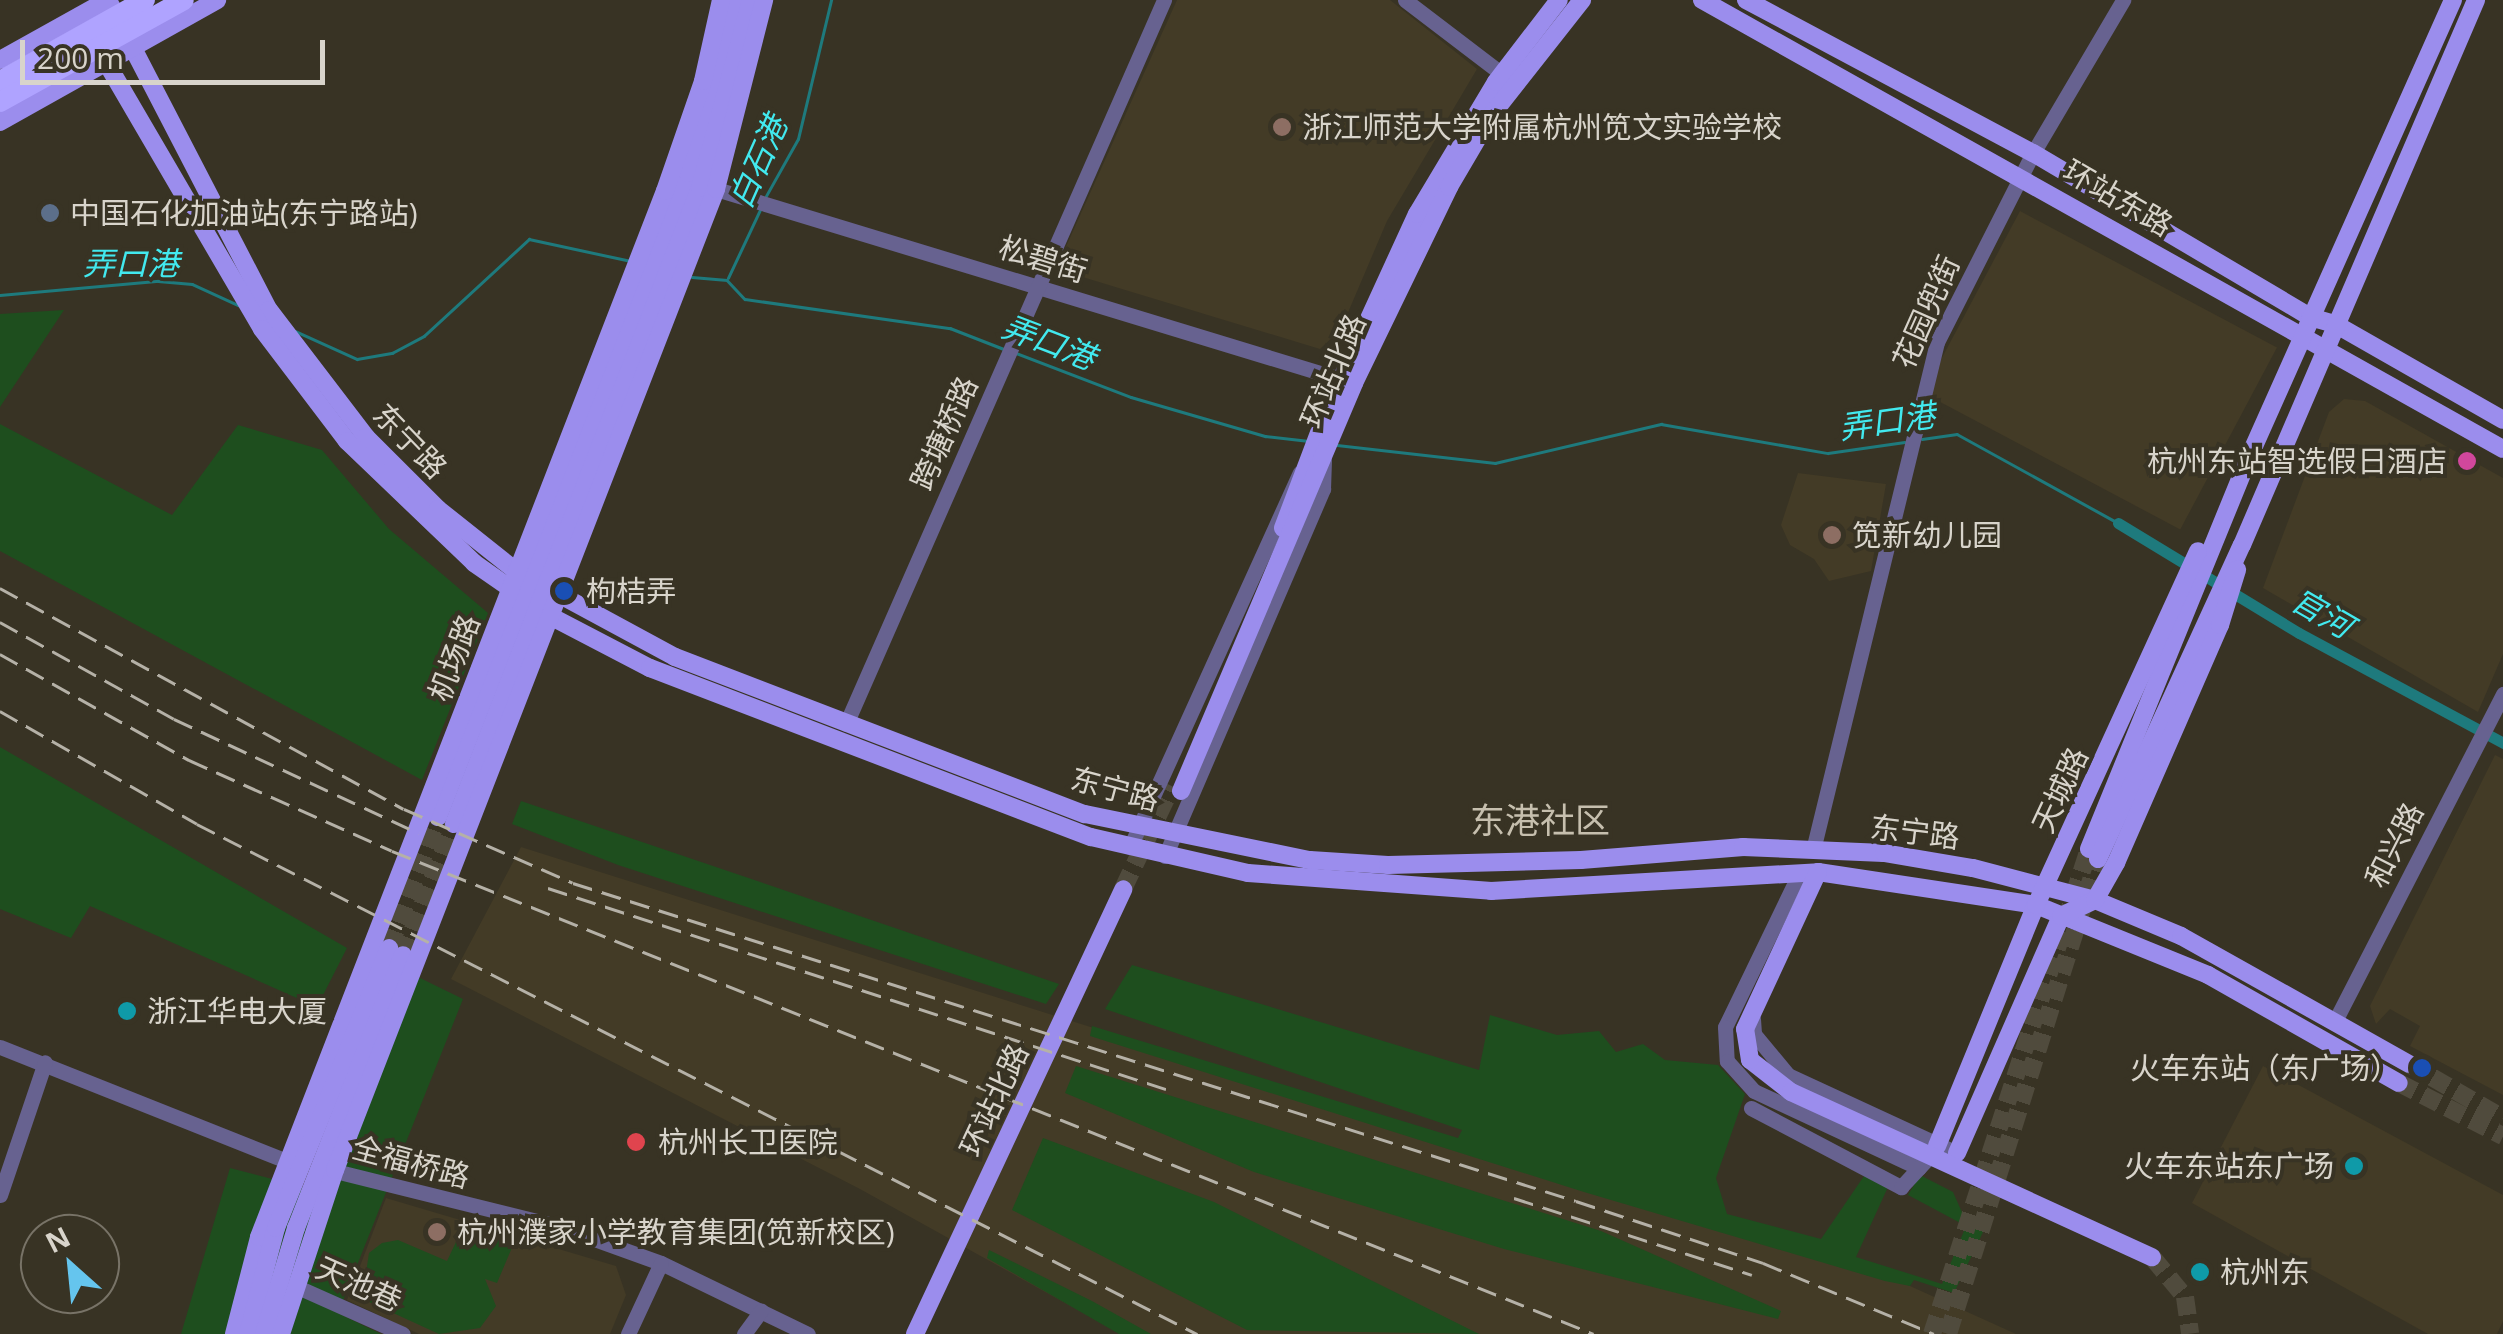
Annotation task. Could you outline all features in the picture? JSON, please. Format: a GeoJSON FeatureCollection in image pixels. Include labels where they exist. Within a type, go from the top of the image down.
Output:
{"type":"FeatureCollection","features":[{"type":"Feature","properties":{"kind":"highway"},"geometry":{"type":"LineString","coordinates":[[0,81],[145,0]]}},
{"type":"Feature","properties":{"kind":"highway"},"geometry":{"type":"LineString","coordinates":[[0,102],[184,0]]}},
{"type":"Feature","properties":{"kind":"main road"},"geometry":{"type":"LineString","coordinates":[[0,60],[83,6],[108,0]]}},
{"type":"Feature","properties":{"kind":"main road","name":"东宁路"},"geometry":{"type":"LineString","coordinates":[[108,0],[129,49],[246,270],[305,362],[400,474],[534,593],[675,656],[1085,814],[1310,860],[1388,865],[1744,847],[1884,854],[2046,886],[2095,900],[2181,936],[2409,1064]]}},
{"type":"Feature","properties":{"kind":"main road"},"geometry":{"type":"LineString","coordinates":[[0,122],[217,0]]}},
{"type":"Feature","properties":{"kind":"main road","name":"机场路"},"geometry":{"type":"LineString","coordinates":[[234,1334],[310,1168],[534,593],[590,405],[653,286],[671,242],[671,195],[704,81],[721,0]]}},
{"type":"Feature","properties":{"kind":"main road","name":"机场路"},"geometry":{"type":"LineString","coordinates":[[671,195],[736,0]]}},
{"type":"Feature","properties":{"kind":"main road","name":"机场路"},"geometry":{"type":"LineString","coordinates":[[446,820],[671,242],[750,0]]}},
{"type":"Feature","properties":{"kind":"main road","name":"机场路"},"geometry":{"type":"LineString","coordinates":[[671,242],[723,191],[764,0]]}},
{"type":"Feature","properties":{"kind":"main road","name":"环站北路"},"geometry":{"type":"LineString","coordinates":[[1176,788],[1417,214],[1502,74],[1559,0]]}},
{"type":"Feature","properties":{"kind":"main road","name":"环站北路"},"geometry":{"type":"LineString","coordinates":[[1347,381],[1490,117],[1582,0]]}},
{"type":"Feature","properties":{"kind":"main road","name":"环站东路"},"geometry":{"type":"LineString","coordinates":[[1702,0],[2022,175],[2326,351],[2503,448]]}},
{"type":"Feature","properties":{"kind":"main road","name":"环站东路"},"geometry":{"type":"LineString","coordinates":[[1746,0],[2032,153],[2310,317],[2335,324],[2503,420]]}},
{"type":"Feature","properties":{"kind":"main road","name":"天城路"},"geometry":{"type":"LineString","coordinates":[[1937,1146],[2036,905],[2306,339],[2310,317],[2453,0]]}},
{"type":"Feature","properties":{"kind":"main road","name":"天城路"},"geometry":{"type":"LineString","coordinates":[[2095,900],[2232,566],[2476,0]]}},
{"type":"Feature","properties":{"kind":"main road","name":"东宁路"},"geometry":{"type":"LineString","coordinates":[[106,62],[280,355],[387,484],[534,593],[676,680],[1130,847],[1324,883],[1491,891],[1809,872],[2036,905],[2208,975],[2399,1083]]}},
{"type":"Feature","properties":{"kind":"main road","name":"天城路"},"geometry":{"type":"LineString","coordinates":[[2187,591],[2093,854],[2217,609],[2232,590],[2242,545]]}},
{"type":"Feature","properties":{"kind":"main road","name":"机场路"},"geometry":{"type":"LineString","coordinates":[[264,1334],[310,1168],[534,593]]}},
{"type":"Feature","properties":{"kind":"main road"},"geometry":{"type":"LineString","coordinates":[[1809,872],[1745,1029],[1750,1060],[1791,1092],[2152,1257]]}},
{"type":"Feature","properties":{"kind":"main road","name":"环站北路"},"geometry":{"type":"LineString","coordinates":[[915,1334],[1129,891],[926,1334]]}},
{"type":"Feature","properties":{"kind":"main road"},"geometry":{"type":"LineString","coordinates":[[1957,1153],[2062,916],[2095,900]]}},
{"type":"Feature","properties":{"kind":"main road","name":"机场路"},"geometry":{"type":"LineString","coordinates":[[248,1334],[254,1298],[396,952]]}},
{"type":"Feature","properties":{"kind":"main road","name":"机场路"},"geometry":{"type":"LineString","coordinates":[[281,1334],[310,1168]]}},
{"type":"Feature","properties":{"kind":"street","name":"跨塘桥路"},"geometry":{"type":"LineString","coordinates":[[846,724],[1164,0]]}},
{"type":"Feature","properties":{"kind":"street"},"geometry":{"type":"LineString","coordinates":[[1404,0],[1502,74]]}},
{"type":"Feature","properties":{"kind":"street","name":"花园兜街"},"geometry":{"type":"LineString","coordinates":[[1814,850],[1905,475],[1919,399],[1937,342],[2032,153],[2122,0]]}},
{"type":"Feature","properties":{"kind":"street"},"geometry":{"type":"LineString","coordinates":[[83,6],[106,62]]}},
{"type":"Feature","properties":{"kind":"street","name":"松碧街"},"geometry":{"type":"LineString","coordinates":[[723,191],[1347,381]]}},
{"type":"Feature","properties":{"kind":"street"},"geometry":{"type":"LineString","coordinates":[[1130,847],[1288,490],[1316,461]]}},
{"type":"Feature","properties":{"kind":"street"},"geometry":{"type":"LineString","coordinates":[[1165,856],[1323,488],[1316,461]]}},
{"type":"Feature","properties":{"kind":"street","name":"和兴路"},"geometry":{"type":"LineString","coordinates":[[2335,1021],[2503,694]]}},
{"type":"Feature","properties":{"kind":"street"},"geometry":{"type":"LineString","coordinates":[[1809,872],[1725,1028],[1727,1061],[1754,1090],[1919,1168]]}},
{"type":"Feature","properties":{"kind":"street"},"geometry":{"type":"LineString","coordinates":[[1753,1007],[1754,1034],[1788,1075],[1957,1153]]}},
{"type":"Feature","properties":{"kind":"street","name":"全福桥路"},"geometry":{"type":"LineString","coordinates":[[0,1047],[310,1168],[558,1226],[661,1263],[808,1334]]}},
{"type":"Feature","properties":{"kind":"street"},"geometry":{"type":"LineString","coordinates":[[0,1195],[45,1062]]}},
{"type":"Feature","properties":{"kind":"street"},"geometry":{"type":"LineString","coordinates":[[1751,1108],[1901,1187],[1937,1146]]}},
{"type":"Feature","properties":{"kind":"street"},"geometry":{"type":"LineString","coordinates":[[628,1334],[661,1263]]}},
{"type":"Feature","properties":{"kind":"street","name":"天池巷"},"geometry":{"type":"LineString","coordinates":[[292,1285],[403,1334]]}},
{"type":"Feature","properties":{"kind":"street"},"geometry":{"type":"LineString","coordinates":[[746,1333],[761,1311]]}},
{"type":"Feature","properties":{"kind":"shaded area","name":"浙江师范大学附属杭州笕文实验学校"},"geometry":{"type":"Polygon","coordinates":[[[1177,0],[1390,0],[1477,69],[1387,221],[1341,329],[1320,349],[1066,272],[1064,251],[1177,0]]]}},
{"type":"Feature","properties":{"kind":"shaded area"},"geometry":{"type":"Polygon","coordinates":[[[2020,211],[2277,348],[2180,530],[1923,393],[2020,211]]]}},
{"type":"Feature","properties":{"kind":"shaded area"},"geometry":{"type":"Polygon","coordinates":[[[2344,399],[2365,401],[2503,478],[2503,654],[2478,712],[2263,588],[2329,412],[2344,399]]]}},
{"type":"Feature","properties":{"kind":"shaded area","name":"笕新幼儿园"},"geometry":{"type":"Polygon","coordinates":[[[1798,473],[1886,484],[1871,571],[1829,581],[1814,559],[1790,545],[1781,525],[1798,473]]]}},
{"type":"Feature","properties":{"kind":"shaded area"},"geometry":{"type":"Polygon","coordinates":[[[2495,755],[2503,759],[2503,1095],[2410,1046],[2420,1026],[2390,1009],[2376,1024],[2370,1006],[2495,755]]]}},
{"type":"Feature","properties":{"kind":"shaded area"},"geometry":{"type":"Polygon","coordinates":[[[521,847],[1910,1286],[2016,1334],[1121,1334],[860,1189],[451,979],[521,847]]]}},
{"type":"Feature","properties":{"kind":"shaded area","name":"火车东站东广场"},"geometry":{"type":"Polygon","coordinates":[[[2263,1066],[2503,1195],[2503,1321],[2497,1334],[2428,1334],[2192,1203],[2263,1066]]]}},
{"type":"Feature","properties":{"kind":"shaded area","name":"杭州濮家小学教育集团(笕新校区)"},"geometry":{"type":"Polygon","coordinates":[[[386,1198],[616,1266],[626,1295],[610,1334],[419,1334],[347,1300],[386,1198]]]}},
{"type":"Feature","properties":{"kind":"green space"},"geometry":{"type":"Polygon","coordinates":[[[64,310],[0,407],[0,314],[64,310]]]}},
{"type":"Feature","properties":{"kind":"green space"},"geometry":{"type":"Polygon","coordinates":[[[0,424],[172,515],[238,425],[322,450],[389,529],[488,613],[422,780],[0,551],[0,424]]]}},
{"type":"Feature","properties":{"kind":"green space"},"geometry":{"type":"Polygon","coordinates":[[[0,747],[347,948],[317,1007],[90,906],[71,938],[0,909],[0,747]]]}},
{"type":"Feature","properties":{"kind":"green space"},"geometry":{"type":"Polygon","coordinates":[[[521,801],[1059,984],[1046,1004],[618,865],[512,824],[521,801]]]}},
{"type":"Feature","properties":{"kind":"green space"},"geometry":{"type":"Polygon","coordinates":[[[1132,965],[1479,1070],[1490,1015],[1557,1035],[1599,1031],[1616,1052],[1643,1044],[1665,1060],[1718,1065],[1745,1094],[1716,1178],[1727,1214],[1821,1239],[1864,1176],[1888,1187],[1856,1257],[1942,1284],[1966,1226],[1908,1195],[1920,1175],[1953,1192],[1965,1219],[1984,1230],[1954,1293],[1914,1280],[1910,1286],[1885,1281],[1584,1192],[1090,1036],[1092,1026],[1458,1138],[1462,1130],[1105,1009],[1132,965]]]}},
{"type":"Feature","properties":{"kind":"green space"},"geometry":{"type":"Polygon","coordinates":[[[418,977],[463,999],[338,1313],[381,1334],[181,1334],[230,1168],[322,1192],[418,977]]]}},
{"type":"Feature","properties":{"kind":"green space"},"geometry":{"type":"Polygon","coordinates":[[[1076,1066],[1601,1231],[1781,1311],[1778,1319],[1504,1249],[1254,1172],[1065,1093],[1076,1066]]]}},
{"type":"Feature","properties":{"kind":"green space"},"geometry":{"type":"Polygon","coordinates":[[[1043,1138],[1214,1202],[1479,1334],[1247,1330],[1012,1210],[1043,1138]]]}},
{"type":"Feature","properties":{"kind":"green space"},"geometry":{"type":"Polygon","coordinates":[[[464,1225],[513,1245],[497,1283],[485,1279],[496,1306],[480,1328],[439,1334],[354,1295],[358,1285],[364,1286],[369,1253],[382,1243],[398,1240],[447,1261],[464,1225]]]}},
{"type":"Feature","properties":{"kind":"green space"},"geometry":{"type":"Polygon","coordinates":[[[989,1250],[1151,1334],[1119,1334],[987,1258],[989,1250]]]}},
{"type":"Feature","properties":{"kind":"waterway","name":"白石港"},"geometry":{"type":"LineString","coordinates":[[766,196],[798,139],[831,0]]}},
{"type":"Feature","properties":{"kind":"waterway","name":"白石港"},"geometry":{"type":"LineString","coordinates":[[728,278],[761,208]]}},
{"type":"Feature","properties":{"kind":"waterway","name":"弄口港"},"geometry":{"type":"LineString","coordinates":[[295,331],[357,359],[392,353],[424,336],[529,239],[631,261]]}},
{"type":"Feature","properties":{"kind":"waterway","name":"弄口港"},"geometry":{"type":"LineString","coordinates":[[692,277],[727,280],[745,299],[950,328],[1004,349]]}},
{"type":"Feature","properties":{"kind":"waterway","name":"弄口港"},"geometry":{"type":"LineString","coordinates":[[0,295],[158,281],[192,284],[238,305]]}},
{"type":"Feature","properties":{"kind":"waterway","name":"弄口港"},"geometry":{"type":"LineString","coordinates":[[1016,353],[1131,397],[1265,436],[1309,441]]}},
{"type":"Feature","properties":{"kind":"waterway","name":"弄口港"},"geometry":{"type":"LineString","coordinates":[[1337,445],[1495,463],[1661,424],[1828,453],[1904,442]]}},
{"type":"Feature","properties":{"kind":"waterway","name":"弄口港"},"geometry":{"type":"LineString","coordinates":[[1922,439],[1957,434],[2118,523]]}},
{"type":"Feature","properties":{"kind":"waterway","name":"官河"},"geometry":{"type":"LineString","coordinates":[[2118,523],[2299,633],[2503,743]]}},
{"type":"Feature","properties":{"kind":"tunnel"},"geometry":{"type":"LineString","coordinates":[[1123,889],[1172,786]]}},
{"type":"Feature","properties":{"kind":"tunnel"},"geometry":{"type":"LineString","coordinates":[[389,948],[438,817]]}},
{"type":"Feature","properties":{"kind":"tunnel"},"geometry":{"type":"LineString","coordinates":[[403,955],[454,824]]}},
{"type":"Feature","properties":{"kind":"tunnel"},"geometry":{"type":"LineString","coordinates":[[1932,1334],[2089,849]]}},
{"type":"Feature","properties":{"kind":"tunnel"},"geometry":{"type":"LineString","coordinates":[[1948,1334],[2098,859]]}},
{"type":"Feature","properties":{"kind":"tunnel"},"geometry":{"type":"LineString","coordinates":[[2409,1064],[2503,1118]]}},
{"type":"Feature","properties":{"kind":"tunnel"},"geometry":{"type":"LineString","coordinates":[[2399,1083],[2503,1136]]}},
{"type":"Feature","properties":{"kind":"tunnel"},"geometry":{"type":"LineString","coordinates":[[2152,1257],[2185,1297],[2190,1334]]}},
{"type":"Feature","properties":{"kind":"railway"},"geometry":{"type":"LineString","coordinates":[[0,588],[404,809],[573,883],[1576,1201],[1763,1263],[1934,1334]]}},
{"type":"Feature","properties":{"kind":"railway"},"geometry":{"type":"LineString","coordinates":[[0,622],[174,719],[419,833]]}},
{"type":"Feature","properties":{"kind":"railway"},"geometry":{"type":"LineString","coordinates":[[0,654],[189,760],[392,851],[1594,1334]]}},
{"type":"Feature","properties":{"kind":"railway"},"geometry":{"type":"LineString","coordinates":[[0,711],[197,824],[1197,1334]]}},
{"type":"Feature","properties":{"kind":"railway"},"geometry":{"type":"LineString","coordinates":[[548,888],[1166,1089]]}},
{"type":"Feature","properties":{"kind":"railway"},"geometry":{"type":"LineString","coordinates":[[1514,1198],[1752,1275]]}},
{"type":"Feature","properties":{"kind":"place","name":"浙江师范大学附属杭州笕文实验学校"},"geometry":{"type":"Point","coordinates":[1282,127]}},
{"type":"Feature","properties":{"kind":"place","name":"中国石化加油站(东宁路站)"},"geometry":{"type":"Point","coordinates":[50,213]}},
{"type":"Feature","properties":{"kind":"place","name":"杭州东站智选假日酒店"},"geometry":{"type":"Point","coordinates":[2467,461]}},
{"type":"Feature","properties":{"kind":"place","name":"笕新幼儿园"},"geometry":{"type":"Point","coordinates":[1832,535]}},
{"type":"Feature","properties":{"kind":"place","name":"枸桔弄"},"geometry":{"type":"Point","coordinates":[564,591]}},
{"type":"Feature","properties":{"kind":"place","name":"浙江华电大厦"},"geometry":{"type":"Point","coordinates":[127,1011]}},
{"type":"Feature","properties":{"kind":"place","name":"火车东站（东广场）"},"geometry":{"type":"Point","coordinates":[2422,1068]}},
{"type":"Feature","properties":{"kind":"place","name":"杭州长卫医院"},"geometry":{"type":"Point","coordinates":[636,1142]}},
{"type":"Feature","properties":{"kind":"place","name":"火车东站东广场"},"geometry":{"type":"Point","coordinates":[2354,1166]}},
{"type":"Feature","properties":{"kind":"place","name":"杭州濮家小学教育集团(笕新校区)"},"geometry":{"type":"Point","coordinates":[437,1232]}},
{"type":"Feature","properties":{"kind":"place","name":"杭州东"},"geometry":{"type":"Point","coordinates":[2200,1272]}},
{"type":"Feature","properties":{"kind":"district","name":"东港社区"},"geometry":{"type":"Point","coordinates":[1540,820]}}]}
